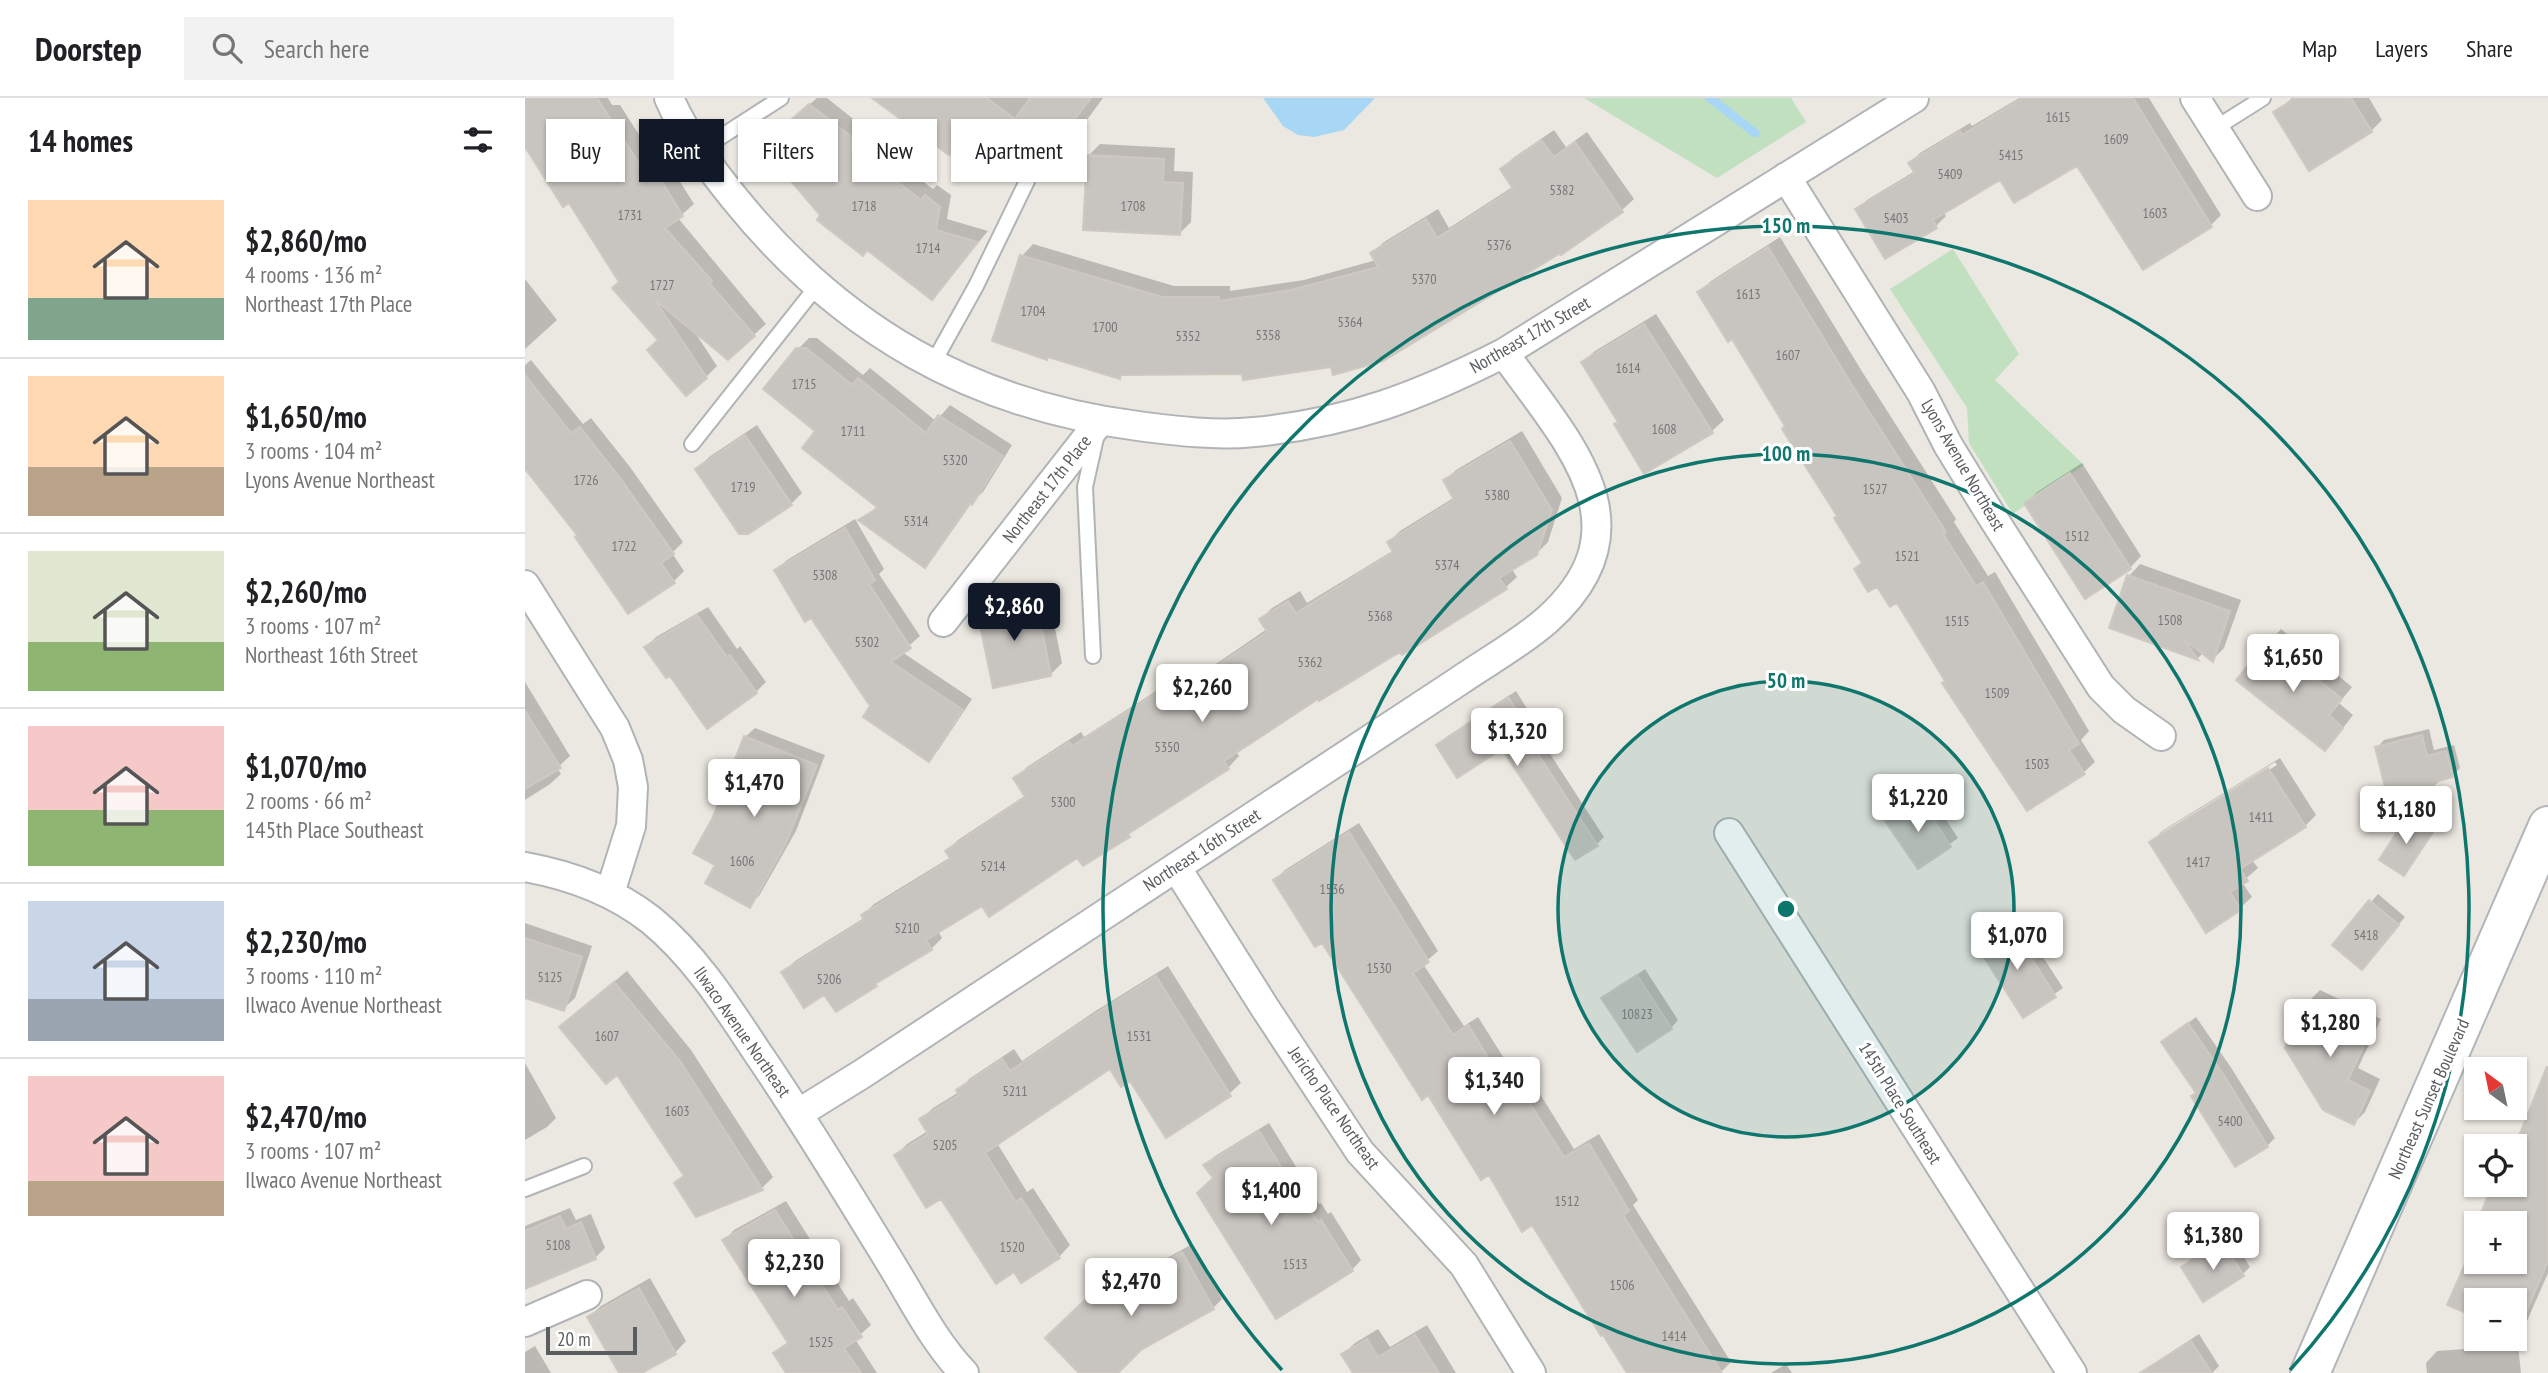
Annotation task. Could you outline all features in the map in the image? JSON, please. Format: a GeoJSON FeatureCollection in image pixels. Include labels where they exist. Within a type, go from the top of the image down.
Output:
{"type":"FeatureCollection","features":[{"type":"Feature","properties":{"kind":"main road","name":"Northeast Sunset Boulevard"},"geometry":{"type":"LineString","coordinates":[[2310,1373],[2548,826]]}},
{"type":"Feature","properties":{"kind":"street","name":"Northeast 17th Street"},"geometry":{"type":"LineString","coordinates":[[669,98],[681,119]]}},
{"type":"Feature","properties":{"kind":"street","name":"Northeast 17th Street"},"geometry":{"type":"LineString","coordinates":[[722,182],[765,236],[817,286],[892,342],[932,365],[1000,394],[1100,421],[1174,431],[1238,433],[1313,425],[1382,408],[1439,386],[1504,353],[1914,98]]}},
{"type":"Feature","properties":{"kind":"street"},"geometry":{"type":"LineString","coordinates":[[2195,98],[2257,196]]}},
{"type":"Feature","properties":{"kind":"street","name":"Lyons Avenue Northeast"},"geometry":{"type":"LineString","coordinates":[[1786,177],[1921,392],[1948,445],[1991,515],[2101,687],[2124,710],[2161,736]]}},
{"type":"Feature","properties":{"kind":"street","name":"Northeast 16th Street"},"geometry":{"type":"LineString","coordinates":[[799,1113],[1545,621],[1573,594],[1589,567],[1597,537],[1597,513],[1592,489],[1580,461],[1504,353]]}},
{"type":"Feature","properties":{"kind":"street","name":"Northeast 17th Place"},"geometry":{"type":"LineString","coordinates":[[943,622],[1100,421]]}},
{"type":"Feature","properties":{"kind":"street"},"geometry":{"type":"LineString","coordinates":[[525,585],[615,728],[628,760],[633,787],[631,826],[610,893],[572,879],[525,867]]}},
{"type":"Feature","properties":{"kind":"street","name":"145th Place Southeast"},"geometry":{"type":"LineString","coordinates":[[1729,833],[2072,1373]]}},
{"type":"Feature","properties":{"kind":"street","name":"Jericho Place Northeast"},"geometry":{"type":"LineString","coordinates":[[1175,867],[1360,1152],[1464,1265],[1531,1373]]}},
{"type":"Feature","properties":{"kind":"street","name":"Ilwaco Avenue Northeast"},"geometry":{"type":"LineString","coordinates":[[610,893],[650,920],[683,950],[722,998],[799,1113],[937,1337],[964,1373]]}},
{"type":"Feature","properties":{"kind":"street"},"geometry":{"type":"LineString","coordinates":[[525,1322],[587,1295]]}},
{"type":"Feature","properties":{"kind":"lane"},"geometry":{"type":"LineString","coordinates":[[724,135],[781,98]]}},
{"type":"Feature","properties":{"kind":"lane"},"geometry":{"type":"LineString","coordinates":[[2214,129],[2263,98]]}},
{"type":"Feature","properties":{"kind":"lane"},"geometry":{"type":"LineString","coordinates":[[932,365],[976,286],[1027,182]]}},
{"type":"Feature","properties":{"kind":"lane"},"geometry":{"type":"LineString","coordinates":[[692,444],[817,286]]}},
{"type":"Feature","properties":{"kind":"lane"},"geometry":{"type":"LineString","coordinates":[[1093,656],[1085,486],[1100,421]]}},
{"type":"Feature","properties":{"kind":"lane"},"geometry":{"type":"LineString","coordinates":[[525,1189],[584,1166]]}},
{"type":"Feature","properties":{"kind":"green space"},"geometry":{"type":"Polygon","coordinates":[[[1584,98],[1791,98],[1806,122],[1717,178],[1584,98]]]}},
{"type":"Feature","properties":{"kind":"green space"},"geometry":{"type":"Polygon","coordinates":[[[1953,249],[2019,354],[1995,380],[2084,465],[2013,514],[1969,443],[1967,408],[1890,289],[1953,249]]]}},
{"type":"Feature","properties":{"kind":"water"},"geometry":{"type":"Polygon","coordinates":[[[1263,98],[1375,98],[1344,130],[1314,137],[1298,135],[1283,126],[1263,98]]]}},
{"type":"Feature","properties":{"kind":"building"},"geometry":{"type":"Polygon","coordinates":[[[525,98],[597,98],[611,119],[546,119],[546,180],[525,147],[525,98]]]}},
{"type":"Feature","properties":{"kind":"building"},"geometry":{"type":"Polygon","coordinates":[[[872,98],[987,98],[1015,119],[951,119],[949,155],[937,146],[937,119],[900,119],[872,98]]]}},
{"type":"Feature","properties":{"kind":"building"},"geometry":{"type":"Polygon","coordinates":[[[1030,98],[1091,98],[1075,119],[1015,119],[1030,98]]]}},
{"type":"Feature","properties":{"kind":"building"},"geometry":{"type":"Polygon","coordinates":[[[2022,98],[2133,98],[2212,227],[2143,270],[2077,166],[2014,203],[2000,180],[1933,220],[1937,228],[1885,259],[1855,209],[1915,173],[1908,163],[1960,131],[1962,135],[2022,98]]]}},
{"type":"Feature","properties":{"kind":"building"},"geometry":{"type":"Polygon","coordinates":[[[2296,98],[2351,98],[2372,132],[2309,171],[2273,112],[2296,98]]]}},
{"type":"Feature","properties":{"kind":"building"},"geometry":{"type":"Polygon","coordinates":[[[809,104],[828,119],[792,119],[809,104]]]}},
{"type":"Feature","properties":{"kind":"building"},"geometry":{"type":"Polygon","coordinates":[[[838,126],[852,137],[852,182],[898,182],[921,200],[925,195],[940,207],[936,230],[978,242],[932,300],[867,250],[863,256],[817,220],[820,215],[792,182],[838,182],[838,126]]]}},
{"type":"Feature","properties":{"kind":"building"},"geometry":{"type":"Polygon","coordinates":[[[1541,140],[1554,157],[1575,142],[1623,212],[1561,255],[1383,361],[1333,375],[1331,367],[1243,380],[1242,374],[1121,375],[1120,379],[1048,357],[1047,360],[992,341],[1020,255],[1162,297],[1219,297],[1219,301],[1291,290],[1378,267],[1370,253],[1426,219],[1437,238],[1513,189],[1500,169],[1541,140]]]}},
{"type":"Feature","properties":{"kind":"building"},"geometry":{"type":"Polygon","coordinates":[[[625,141],[639,163],[639,182],[662,182],[683,216],[665,228],[712,281],[709,283],[755,336],[728,360],[655,300],[707,378],[686,396],[647,350],[658,340],[612,288],[619,282],[569,203],[563,207],[547,182],[625,182],[625,141]]]}},
{"type":"Feature","properties":{"kind":"building"},"geometry":{"type":"Polygon","coordinates":[[[1087,155],[1164,159],[1163,182],[1183,183],[1180,235],[1083,230],[1087,155]]]}},
{"type":"Feature","properties":{"kind":"building"},"geometry":{"type":"Polygon","coordinates":[[[1768,247],[1946,532],[1943,534],[1976,586],[1983,582],[2079,744],[2069,750],[2085,774],[2027,811],[1942,683],[1945,681],[1897,603],[1890,607],[1877,587],[1868,592],[1854,569],[1862,563],[1834,518],[1837,516],[1782,429],[1785,426],[1732,339],[1728,342],[1697,292],[1768,247]]]}},
{"type":"Feature","properties":{"kind":"building"},"geometry":{"type":"Polygon","coordinates":[[[1644,324],[1713,433],[1644,474],[1614,424],[1618,422],[1581,362],[1644,324]]]}},
{"type":"Feature","properties":{"kind":"building"},"geometry":{"type":"Polygon","coordinates":[[[796,348],[806,348],[852,385],[858,378],[926,433],[938,415],[1003,456],[972,505],[970,503],[925,568],[858,520],[878,508],[802,448],[815,431],[763,389],[796,348]]]}},
{"type":"Feature","properties":{"kind":"building"},"geometry":{"type":"Polygon","coordinates":[[[525,375],[571,433],[580,427],[674,554],[661,563],[675,583],[628,614],[575,537],[577,535],[525,469],[525,375]]]}},
{"type":"Feature","properties":{"kind":"building"},"geometry":{"type":"Polygon","coordinates":[[[745,435],[792,505],[748,534],[739,534],[695,469],[745,435]]]}},
{"type":"Feature","properties":{"kind":"building"},"geometry":{"type":"Polygon","coordinates":[[[1510,441],[1552,510],[1537,555],[1499,578],[1507,589],[1402,655],[1400,652],[1319,701],[1318,699],[1224,761],[1229,769],[1083,866],[1077,858],[989,917],[982,906],[926,940],[932,950],[875,984],[877,986],[836,1012],[824,995],[804,1008],[781,972],[864,920],[861,915],[951,859],[945,851],[1025,797],[1013,778],[1069,742],[1072,746],[1174,682],[1179,691],[1267,632],[1259,619],[1288,601],[1296,613],[1393,552],[1387,542],[1454,500],[1443,480],[1510,441]]]}},
{"type":"Feature","properties":{"kind":"building"},"geometry":{"type":"Polygon","coordinates":[[[2070,473],[2131,569],[2085,599],[2024,503],[2070,473]]]}},
{"type":"Feature","properties":{"kind":"building"},"geometry":{"type":"Polygon","coordinates":[[[845,528],[875,580],[869,584],[911,648],[891,662],[963,710],[929,762],[863,717],[870,706],[811,618],[805,622],[774,570],[845,528]]]}},
{"type":"Feature","properties":{"kind":"building"},"geometry":{"type":"Polygon","coordinates":[[[2127,575],[2230,611],[2213,662],[2184,639],[2198,660],[2109,628],[2127,575]]]}},
{"type":"Feature","properties":{"kind":"building"},"geometry":{"type":"Polygon","coordinates":[[[1036,599],[1051,676],[993,688],[977,611],[1036,599]]]}},
{"type":"Feature","properties":{"kind":"building"},"geometry":{"type":"Polygon","coordinates":[[[697,615],[757,693],[707,729],[670,676],[666,678],[644,647],[697,615]]]}},
{"type":"Feature","properties":{"kind":"building"},"geometry":{"type":"Polygon","coordinates":[[[2269,640],[2342,699],[2329,715],[2343,728],[2325,751],[2236,680],[2269,640]]]}},
{"type":"Feature","properties":{"kind":"building"},"geometry":{"type":"Polygon","coordinates":[[[1508,697],[1530,731],[1525,734],[1598,846],[1575,860],[1502,749],[1457,778],[1436,745],[1508,697]]]}},
{"type":"Feature","properties":{"kind":"building"},"geometry":{"type":"Polygon","coordinates":[[[525,711],[561,768],[525,789],[525,711]]]}},
{"type":"Feature","properties":{"kind":"building"},"geometry":{"type":"Polygon","coordinates":[[[2422,735],[2427,756],[2446,751],[2453,777],[2434,782],[2435,788],[2388,799],[2375,747],[2422,735]]]}},
{"type":"Feature","properties":{"kind":"building"},"geometry":{"type":"Polygon","coordinates":[[[744,736],[817,765],[786,843],[750,908],[705,883],[715,865],[693,853],[712,819],[744,736]]]}},
{"type":"Feature","properties":{"kind":"building"},"geometry":{"type":"Polygon","coordinates":[[[2268,768],[2306,827],[2240,869],[2248,881],[2230,892],[2241,910],[2206,933],[2149,842],[2268,768]]]}},
{"type":"Feature","properties":{"kind":"building"},"geometry":{"type":"Polygon","coordinates":[[[1920,798],[1951,847],[1918,869],[1885,821],[1920,798]]]}},
{"type":"Feature","properties":{"kind":"building"},"geometry":{"type":"Polygon","coordinates":[[[2408,815],[2433,832],[2404,876],[2379,860],[2408,815]]]}},
{"type":"Feature","properties":{"kind":"building"},"geometry":{"type":"Polygon","coordinates":[[[1349,832],[1429,962],[1413,973],[1453,1035],[1468,1025],[1504,1083],[1513,1077],[1564,1157],[1589,1143],[1629,1211],[1623,1215],[1722,1373],[1627,1373],[1532,1225],[1522,1232],[1489,1175],[1481,1180],[1428,1095],[1422,1100],[1322,943],[1315,947],[1273,880],[1349,832]]]}},
{"type":"Feature","properties":{"kind":"building"},"geometry":{"type":"Polygon","coordinates":[[[2369,900],[2399,925],[2362,970],[2332,945],[2369,900]]]}},
{"type":"Feature","properties":{"kind":"building"},"geometry":{"type":"Polygon","coordinates":[[[2011,926],[2056,997],[2023,1018],[1978,948],[2011,926]]]}},
{"type":"Feature","properties":{"kind":"building"},"geometry":{"type":"Polygon","coordinates":[[[525,938],[582,957],[564,1011],[525,998],[525,938]]]}},
{"type":"Feature","properties":{"kind":"building"},"geometry":{"type":"Polygon","coordinates":[[[1637,975],[1672,1029],[1637,1052],[1601,998],[1637,975]]]}},
{"type":"Feature","properties":{"kind":"building"},"geometry":{"type":"Polygon","coordinates":[[[1156,976],[1231,1096],[1166,1138],[1130,1081],[1121,1087],[1110,1069],[985,1153],[1016,1202],[1021,1198],[1060,1258],[1021,1283],[1014,1272],[996,1284],[941,1199],[926,1208],[894,1155],[928,1134],[919,1119],[959,1095],[956,1090],[1002,1059],[1010,1071],[1156,976]]]}},
{"type":"Feature","properties":{"kind":"building"},"geometry":{"type":"Polygon","coordinates":[[[614,982],[680,1061],[763,1190],[696,1217],[674,1183],[684,1176],[617,1075],[606,1084],[559,1027],[614,982]]]}},
{"type":"Feature","properties":{"kind":"building"},"geometry":{"type":"Polygon","coordinates":[[[2307,1000],[2371,1030],[2348,1080],[2370,1091],[2354,1125],[2323,1110],[2285,1048],[2307,1000]]]}},
{"type":"Feature","properties":{"kind":"building"},"geometry":{"type":"Polygon","coordinates":[[[2188,1023],[2268,1147],[2235,1167],[2191,1096],[2196,1093],[2161,1042],[2188,1023]]]}},
{"type":"Feature","properties":{"kind":"building"},"geometry":{"type":"Polygon","coordinates":[[[2547,1066],[2548,1261],[2527,1310],[2527,1288],[2464,1288],[2464,1312],[2447,1305],[2464,1266],[2464,1274],[2527,1274],[2527,1211],[2482,1211],[2487,1197],[2527,1197],[2527,1134],[2520,1134],[2547,1066]]]}},
{"type":"Feature","properties":{"kind":"building"},"geometry":{"type":"Polygon","coordinates":[[[1259,1131],[1309,1212],[1311,1211],[1318,1222],[1321,1220],[1353,1271],[1276,1319],[1197,1193],[1213,1178],[1203,1165],[1259,1131]]]}},
{"type":"Feature","properties":{"kind":"building"},"geometry":{"type":"Polygon","coordinates":[[[775,1210],[838,1310],[842,1307],[862,1337],[844,1348],[861,1373],[786,1373],[773,1353],[788,1343],[722,1240],[775,1210]]]}},
{"type":"Feature","properties":{"kind":"building"},"geometry":{"type":"Polygon","coordinates":[[[560,1216],[566,1229],[581,1222],[596,1259],[525,1289],[525,1231],[560,1216]]]}},
{"type":"Feature","properties":{"kind":"building"},"geometry":{"type":"Polygon","coordinates":[[[2222,1241],[2244,1276],[2203,1302],[2181,1267],[2222,1241]]]}},
{"type":"Feature","properties":{"kind":"building"},"geometry":{"type":"Polygon","coordinates":[[[1182,1252],[1214,1309],[1141,1350],[1118,1373],[1079,1373],[1045,1338],[1087,1298],[1092,1303],[1182,1252]]]}},
{"type":"Feature","properties":{"kind":"building"},"geometry":{"type":"Polygon","coordinates":[[[639,1288],[676,1354],[642,1373],[619,1373],[587,1317],[639,1288]]]}},
{"type":"Feature","properties":{"kind":"building"},"geometry":{"type":"Polygon","coordinates":[[[1415,1335],[1439,1373],[1353,1373],[1341,1354],[1367,1339],[1378,1357],[1415,1335]]]}},
{"type":"Feature","properties":{"kind":"building"},"geometry":{"type":"Polygon","coordinates":[[[2191,1341],[2212,1373],[2140,1373],[2191,1341]]]}},
{"type":"Feature","properties":{"kind":"waterway"},"geometry":{"type":"LineString","coordinates":[[1710,98],[1755,133]]}}]}
